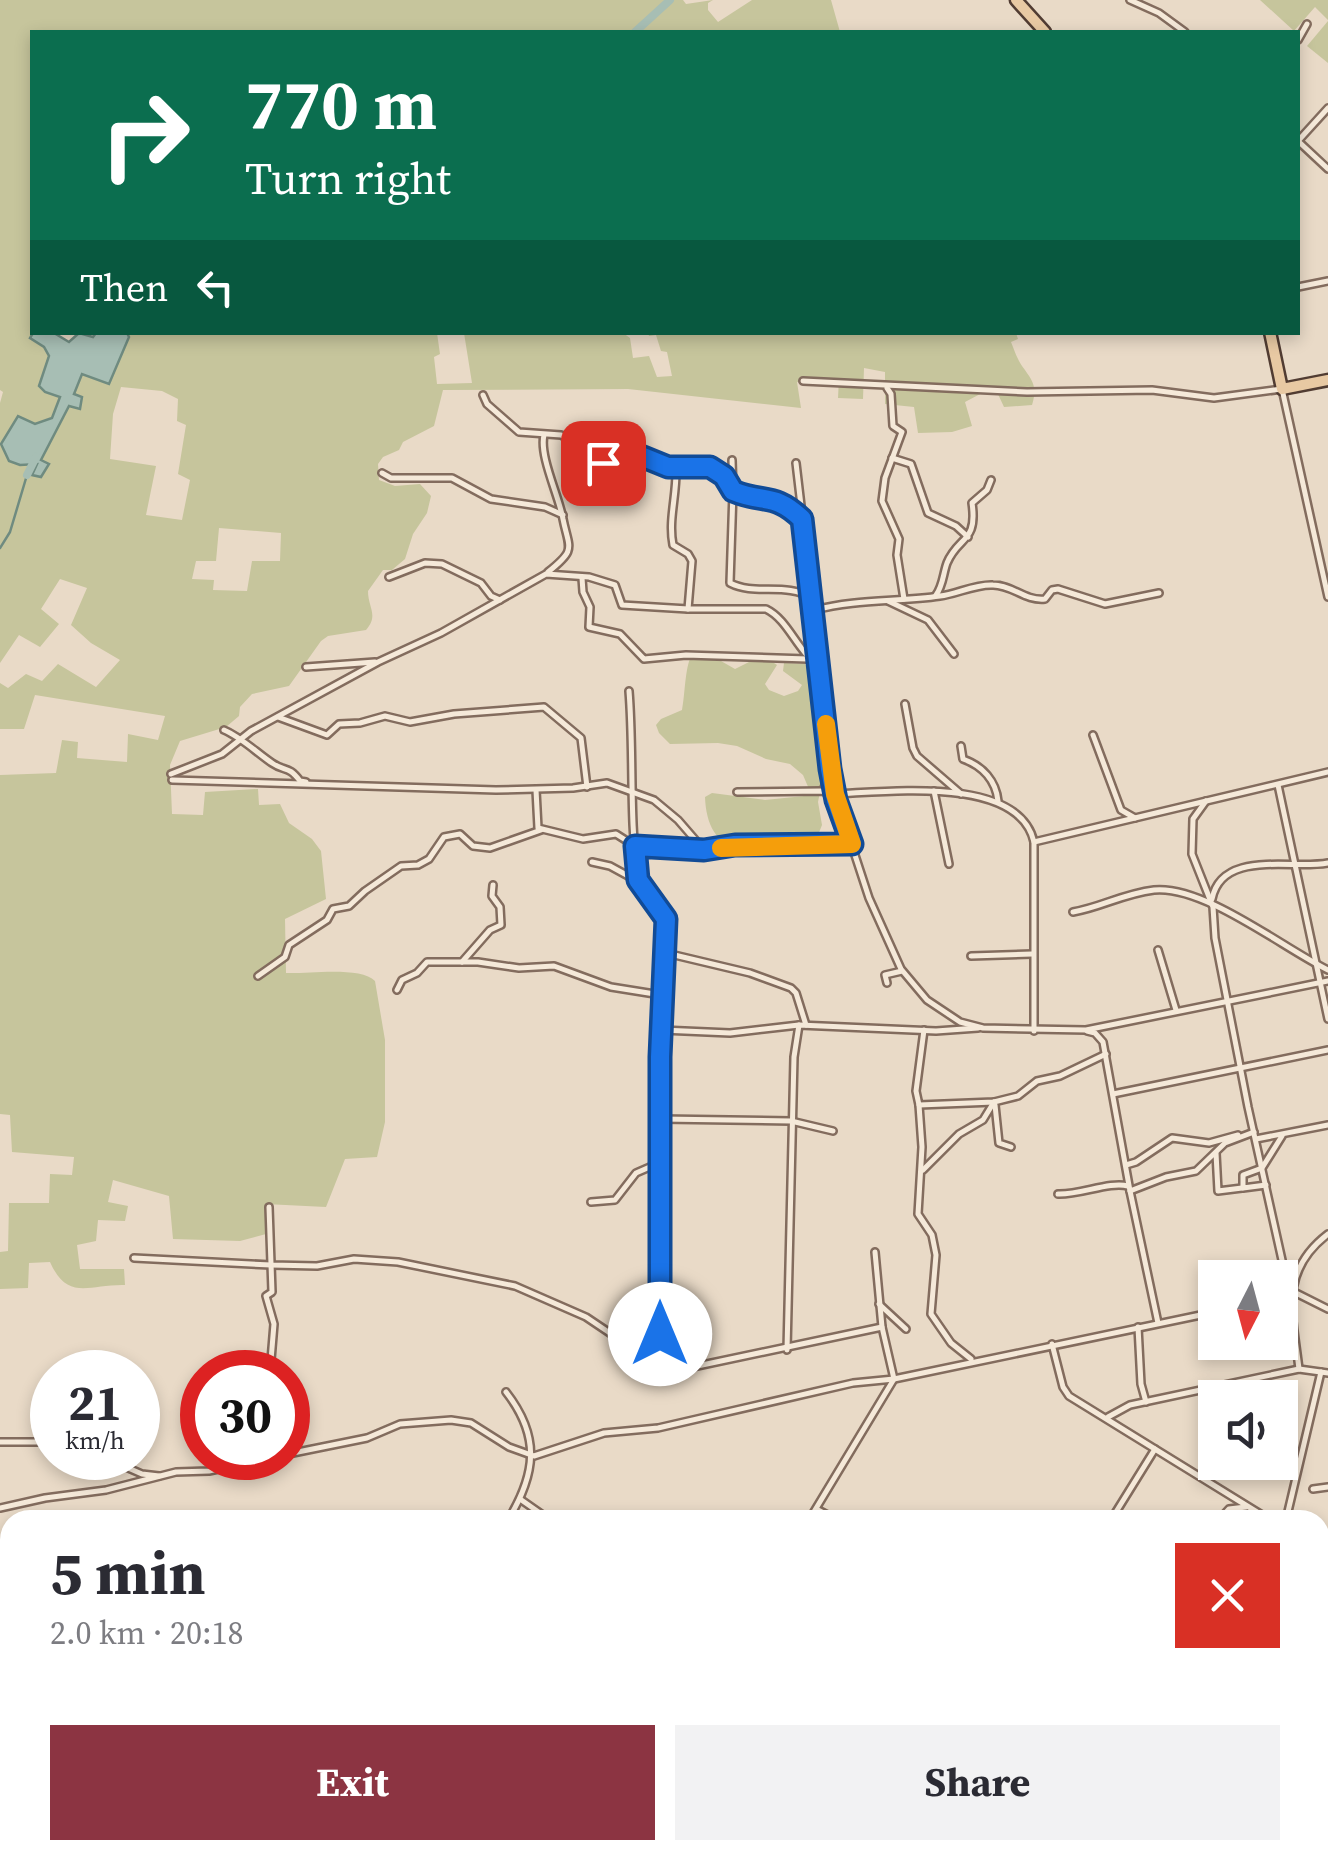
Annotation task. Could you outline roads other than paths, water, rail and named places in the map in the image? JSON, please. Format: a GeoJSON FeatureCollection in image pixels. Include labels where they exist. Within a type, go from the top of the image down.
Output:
{"type":"FeatureCollection","features":[{"type":"Feature","properties":{"kind":"main road"},"geometry":{"type":"LineString","coordinates":[[1016,0],[1043,30]]}},
{"type":"Feature","properties":{"kind":"main road"},"geometry":{"type":"LineString","coordinates":[[1271,335],[1282,390],[1328,380]]}},
{"type":"Feature","properties":{"kind":"street"},"geometry":{"type":"LineString","coordinates":[[1130,0],[1159,13],[1181,30]]}},
{"type":"Feature","properties":{"kind":"street"},"geometry":{"type":"LineString","coordinates":[[1300,36],[1306,24]]}},
{"type":"Feature","properties":{"kind":"street"},"geometry":{"type":"LineString","coordinates":[[1300,139],[1328,108]]}},
{"type":"Feature","properties":{"kind":"street"},"geometry":{"type":"LineString","coordinates":[[1300,143],[1328,169]]}},
{"type":"Feature","properties":{"kind":"street"},"geometry":{"type":"LineString","coordinates":[[1300,287],[1328,280]]}},
{"type":"Feature","properties":{"kind":"street"},"geometry":{"type":"LineString","coordinates":[[803,381],[1070,393],[1152,390],[1214,398],[1282,390],[1328,596]]}},
{"type":"Feature","properties":{"kind":"street"},"geometry":{"type":"LineString","coordinates":[[886,386],[892,394],[893,426],[902,432],[883,486],[882,501],[899,539],[896,555],[904,599]]}},
{"type":"Feature","properties":{"kind":"street"},"geometry":{"type":"LineString","coordinates":[[483,395],[486,404],[519,432],[561,436],[577,443],[594,462],[636,454],[676,467],[710,467],[724,476],[733,491],[776,499],[802,519]]}},
{"type":"Feature","properties":{"kind":"street"},"geometry":{"type":"LineString","coordinates":[[544,435],[549,474],[558,490],[571,539],[560,562],[546,574],[441,633],[378,662],[238,740],[222,754],[172,777],[536,790],[607,783],[654,800],[704,850]]}},
{"type":"Feature","properties":{"kind":"street"},"geometry":{"type":"LineString","coordinates":[[892,458],[911,464],[928,513],[956,526],[968,537]]}},
{"type":"Feature","properties":{"kind":"street"},"geometry":{"type":"LineString","coordinates":[[732,460],[730,583],[744,588],[796,590],[812,598]]}},
{"type":"Feature","properties":{"kind":"street"},"geometry":{"type":"LineString","coordinates":[[796,464],[830,769],[869,898],[902,971],[927,1000],[960,1022],[983,1028]]}},
{"type":"Feature","properties":{"kind":"street"},"geometry":{"type":"LineString","coordinates":[[676,467],[678,495],[670,528],[673,546],[692,560],[688,610]]}},
{"type":"Feature","properties":{"kind":"street"},"geometry":{"type":"LineString","coordinates":[[382,473],[391,478],[452,478],[491,499],[544,507],[563,515]]}},
{"type":"Feature","properties":{"kind":"street"},"geometry":{"type":"LineString","coordinates":[[934,597],[940,592],[948,559],[968,537],[975,518],[972,503],[987,490],[990,480]]}},
{"type":"Feature","properties":{"kind":"street"},"geometry":{"type":"LineString","coordinates":[[388,578],[425,563],[442,564],[481,583],[491,596],[500,600]]}},
{"type":"Feature","properties":{"kind":"street"},"geometry":{"type":"LineString","coordinates":[[546,574],[604,580],[615,585],[622,605],[688,610],[766,609],[776,614],[810,660],[820,666]]}},
{"type":"Feature","properties":{"kind":"street"},"geometry":{"type":"LineString","coordinates":[[582,578],[590,607],[590,627],[620,634],[644,659],[686,655],[810,660]]}},
{"type":"Feature","properties":{"kind":"street"},"geometry":{"type":"LineString","coordinates":[[815,610],[934,597],[986,584],[1000,585],[1025,598],[1045,599],[1052,590],[1058,590],[1105,604],[1158,593]]}},
{"type":"Feature","properties":{"kind":"street"},"geometry":{"type":"LineString","coordinates":[[886,601],[928,620],[954,654]]}},
{"type":"Feature","properties":{"kind":"street"},"geometry":{"type":"LineString","coordinates":[[306,667],[378,662]]}},
{"type":"Feature","properties":{"kind":"street"},"geometry":{"type":"LineString","coordinates":[[628,691],[634,762],[632,830],[638,880]]}},
{"type":"Feature","properties":{"kind":"street"},"geometry":{"type":"LineString","coordinates":[[905,704],[917,756],[962,795]]}},
{"type":"Feature","properties":{"kind":"street"},"geometry":{"type":"LineString","coordinates":[[278,717],[327,735],[335,726],[385,716],[410,722],[454,714],[544,707],[581,738],[588,787]]}},
{"type":"Feature","properties":{"kind":"street"},"geometry":{"type":"LineString","coordinates":[[224,730],[272,764],[291,769],[300,781],[308,784]]}},
{"type":"Feature","properties":{"kind":"street"},"geometry":{"type":"LineString","coordinates":[[1093,735],[1121,810],[1135,818]]}},
{"type":"Feature","properties":{"kind":"street"},"geometry":{"type":"LineString","coordinates":[[961,746],[963,759],[994,782],[998,801]]}},
{"type":"Feature","properties":{"kind":"street"},"geometry":{"type":"LineString","coordinates":[[823,791],[830,769]]}},
{"type":"Feature","properties":{"kind":"street"},"geometry":{"type":"LineString","coordinates":[[1034,842],[1328,772]]}},
{"type":"Feature","properties":{"kind":"street"},"geometry":{"type":"LineString","coordinates":[[1278,785],[1324,982],[1328,1019]]}},
{"type":"Feature","properties":{"kind":"street"},"geometry":{"type":"LineString","coordinates":[[536,790],[540,830]]}},
{"type":"Feature","properties":{"kind":"street"},"geometry":{"type":"LineString","coordinates":[[934,790],[949,864]]}},
{"type":"Feature","properties":{"kind":"street"},"geometry":{"type":"LineString","coordinates":[[737,792],[823,791],[836,796],[934,790],[998,801],[1023,819],[1034,842],[1034,1031]]}},
{"type":"Feature","properties":{"kind":"street"},"geometry":{"type":"LineString","coordinates":[[1206,801],[1194,815],[1190,839],[1212,904]]}},
{"type":"Feature","properties":{"kind":"street"},"geometry":{"type":"LineString","coordinates":[[258,976],[285,958],[288,945],[327,920],[333,909],[350,906],[401,866],[418,865],[430,859],[444,838],[460,834],[472,846],[490,848],[540,830],[583,838],[616,834],[635,846],[704,850],[735,845],[852,844]]}},
{"type":"Feature","properties":{"kind":"street"},"geometry":{"type":"LineString","coordinates":[[592,862],[638,880],[666,919],[661,995],[658,1366]]}},
{"type":"Feature","properties":{"kind":"street"},"geometry":{"type":"LineString","coordinates":[[1283,1260],[1241,1068],[1212,904],[1214,888],[1230,870],[1328,863]]}},
{"type":"Feature","properties":{"kind":"street"},"geometry":{"type":"LineString","coordinates":[[462,962],[490,930],[501,925],[492,885]]}},
{"type":"Feature","properties":{"kind":"street"},"geometry":{"type":"LineString","coordinates":[[1073,912],[1095,908],[1121,896],[1156,890],[1184,893],[1212,904],[1328,970]]}},
{"type":"Feature","properties":{"kind":"street"},"geometry":{"type":"LineString","coordinates":[[1158,950],[1176,1010]]}},
{"type":"Feature","properties":{"kind":"street"},"geometry":{"type":"LineString","coordinates":[[666,953],[750,973],[791,988],[796,994],[802,1025],[794,1057],[786,1350]]}},
{"type":"Feature","properties":{"kind":"street"},"geometry":{"type":"LineString","coordinates":[[970,956],[1032,954]]}},
{"type":"Feature","properties":{"kind":"street"},"geometry":{"type":"LineString","coordinates":[[398,990],[402,980],[417,974],[427,962],[462,962],[519,968],[554,966],[610,987],[661,995]]}},
{"type":"Feature","properties":{"kind":"street"},"geometry":{"type":"LineString","coordinates":[[887,984],[886,975],[902,971]]}},
{"type":"Feature","properties":{"kind":"street"},"geometry":{"type":"LineString","coordinates":[[662,1030],[730,1033],[802,1025],[1086,1030],[1324,982]]}},
{"type":"Feature","properties":{"kind":"street"},"geometry":{"type":"LineString","coordinates":[[1103,1042],[1110,1026]]}},
{"type":"Feature","properties":{"kind":"street"},"geometry":{"type":"LineString","coordinates":[[924,1030],[916,1090],[921,1172],[918,1214],[932,1235],[936,1255],[931,1314],[951,1343],[974,1361]]}},
{"type":"Feature","properties":{"kind":"street"},"geometry":{"type":"LineString","coordinates":[[1086,1030],[1103,1042],[1106,1054],[1158,1323]]}},
{"type":"Feature","properties":{"kind":"street"},"geometry":{"type":"LineString","coordinates":[[1113,1094],[1328,1050]]}},
{"type":"Feature","properties":{"kind":"street"},"geometry":{"type":"LineString","coordinates":[[919,1106],[995,1103],[1018,1096],[1037,1080],[1060,1076],[1106,1054]]}},
{"type":"Feature","properties":{"kind":"street"},"geometry":{"type":"LineString","coordinates":[[995,1103],[999,1143],[1010,1146]]}},
{"type":"Feature","properties":{"kind":"street"},"geometry":{"type":"LineString","coordinates":[[921,1172],[943,1148],[983,1120],[995,1103]]}},
{"type":"Feature","properties":{"kind":"street"},"geometry":{"type":"LineString","coordinates":[[661,1119],[792,1121],[833,1131]]}},
{"type":"Feature","properties":{"kind":"street"},"geometry":{"type":"LineString","coordinates":[[1120,1184],[1126,1169],[1172,1138],[1209,1143],[1240,1135],[1282,1136],[1328,1126]]}},
{"type":"Feature","properties":{"kind":"street"},"geometry":{"type":"LineString","coordinates":[[1058,1194],[1120,1184],[1130,1189],[1196,1171],[1225,1143],[1240,1135]]}},
{"type":"Feature","properties":{"kind":"street"},"geometry":{"type":"LineString","coordinates":[[1243,1188],[1243,1175],[1262,1168],[1282,1136]]}},
{"type":"Feature","properties":{"kind":"street"},"geometry":{"type":"LineString","coordinates":[[1216,1153],[1218,1192],[1266,1185]]}},
{"type":"Feature","properties":{"kind":"street"},"geometry":{"type":"LineString","coordinates":[[590,1202],[614,1200],[643,1168],[659,1163]]}},
{"type":"Feature","properties":{"kind":"street"},"geometry":{"type":"LineString","coordinates":[[269,1207],[272,1292],[266,1296],[274,1324],[272,1350]]}},
{"type":"Feature","properties":{"kind":"street"},"geometry":{"type":"LineString","coordinates":[[1298,1268],[1328,1234]]}},
{"type":"Feature","properties":{"kind":"street"},"geometry":{"type":"LineString","coordinates":[[816,1510],[894,1379],[882,1328],[876,1252]]}},
{"type":"Feature","properties":{"kind":"street"},"geometry":{"type":"LineString","coordinates":[[134,1258],[317,1266],[354,1258],[398,1262],[514,1286],[586,1318],[669,1372],[882,1328]]}},
{"type":"Feature","properties":{"kind":"street"},"geometry":{"type":"LineString","coordinates":[[1298,1297],[1328,1309]]}},
{"type":"Feature","properties":{"kind":"street"},"geometry":{"type":"LineString","coordinates":[[880,1304],[906,1329]]}},
{"type":"Feature","properties":{"kind":"street"},"geometry":{"type":"LineString","coordinates":[[310,1450],[368,1438],[400,1424],[451,1420],[471,1423],[510,1447],[534,1456],[604,1433],[658,1428],[854,1384],[1198,1315]]}},
{"type":"Feature","properties":{"kind":"street"},"geometry":{"type":"LineString","coordinates":[[1138,1327],[1141,1384],[1146,1402]]}},
{"type":"Feature","properties":{"kind":"street"},"geometry":{"type":"LineString","coordinates":[[1052,1344],[1068,1396],[1254,1510]]}},
{"type":"Feature","properties":{"kind":"street"},"geometry":{"type":"LineString","coordinates":[[1298,1360],[1299,1370]]}},
{"type":"Feature","properties":{"kind":"street"},"geometry":{"type":"LineString","coordinates":[[1107,1418],[1146,1402],[1299,1370],[1325,1372],[1289,1510]]}},
{"type":"Feature","properties":{"kind":"street"},"geometry":{"type":"LineString","coordinates":[[506,1392],[526,1426],[534,1456],[514,1510]]}},
{"type":"Feature","properties":{"kind":"street"},"geometry":{"type":"LineString","coordinates":[[0,1442],[30,1442]]}},
{"type":"Feature","properties":{"kind":"street"},"geometry":{"type":"LineString","coordinates":[[1117,1510],[1154,1449]]}},
{"type":"Feature","properties":{"kind":"street"},"geometry":{"type":"LineString","coordinates":[[0,1508],[180,1474]]}},
{"type":"Feature","properties":{"kind":"street"},"geometry":{"type":"LineString","coordinates":[[1314,1489],[1328,1486]]}},
{"type":"Feature","properties":{"kind":"street"},"geometry":{"type":"LineString","coordinates":[[520,1499],[536,1510]]}},
{"type":"Feature","properties":{"kind":"street"},"geometry":{"type":"LineString","coordinates":[[1228,1510],[1251,1508]]}},
{"type":"Feature","properties":{"kind":"street"},"geometry":{"type":"LineString","coordinates":[[302,1860],[315,1860]]}},
{"type":"Feature","properties":{"kind":"street"},"geometry":{"type":"LineString","coordinates":[[922,1860],[938,1860]]}},
{"type":"Feature","properties":{"kind":"waterway"},"geometry":{"type":"LineString","coordinates":[[637,30],[670,0]]}},
{"type":"Feature","properties":{"kind":"waterway"},"geometry":{"type":"LineString","coordinates":[[27,475],[36,457]]}},
{"type":"Feature","properties":{"kind":"waterway"},"geometry":{"type":"LineString","coordinates":[[0,548],[10,532],[27,475]]}}]}
